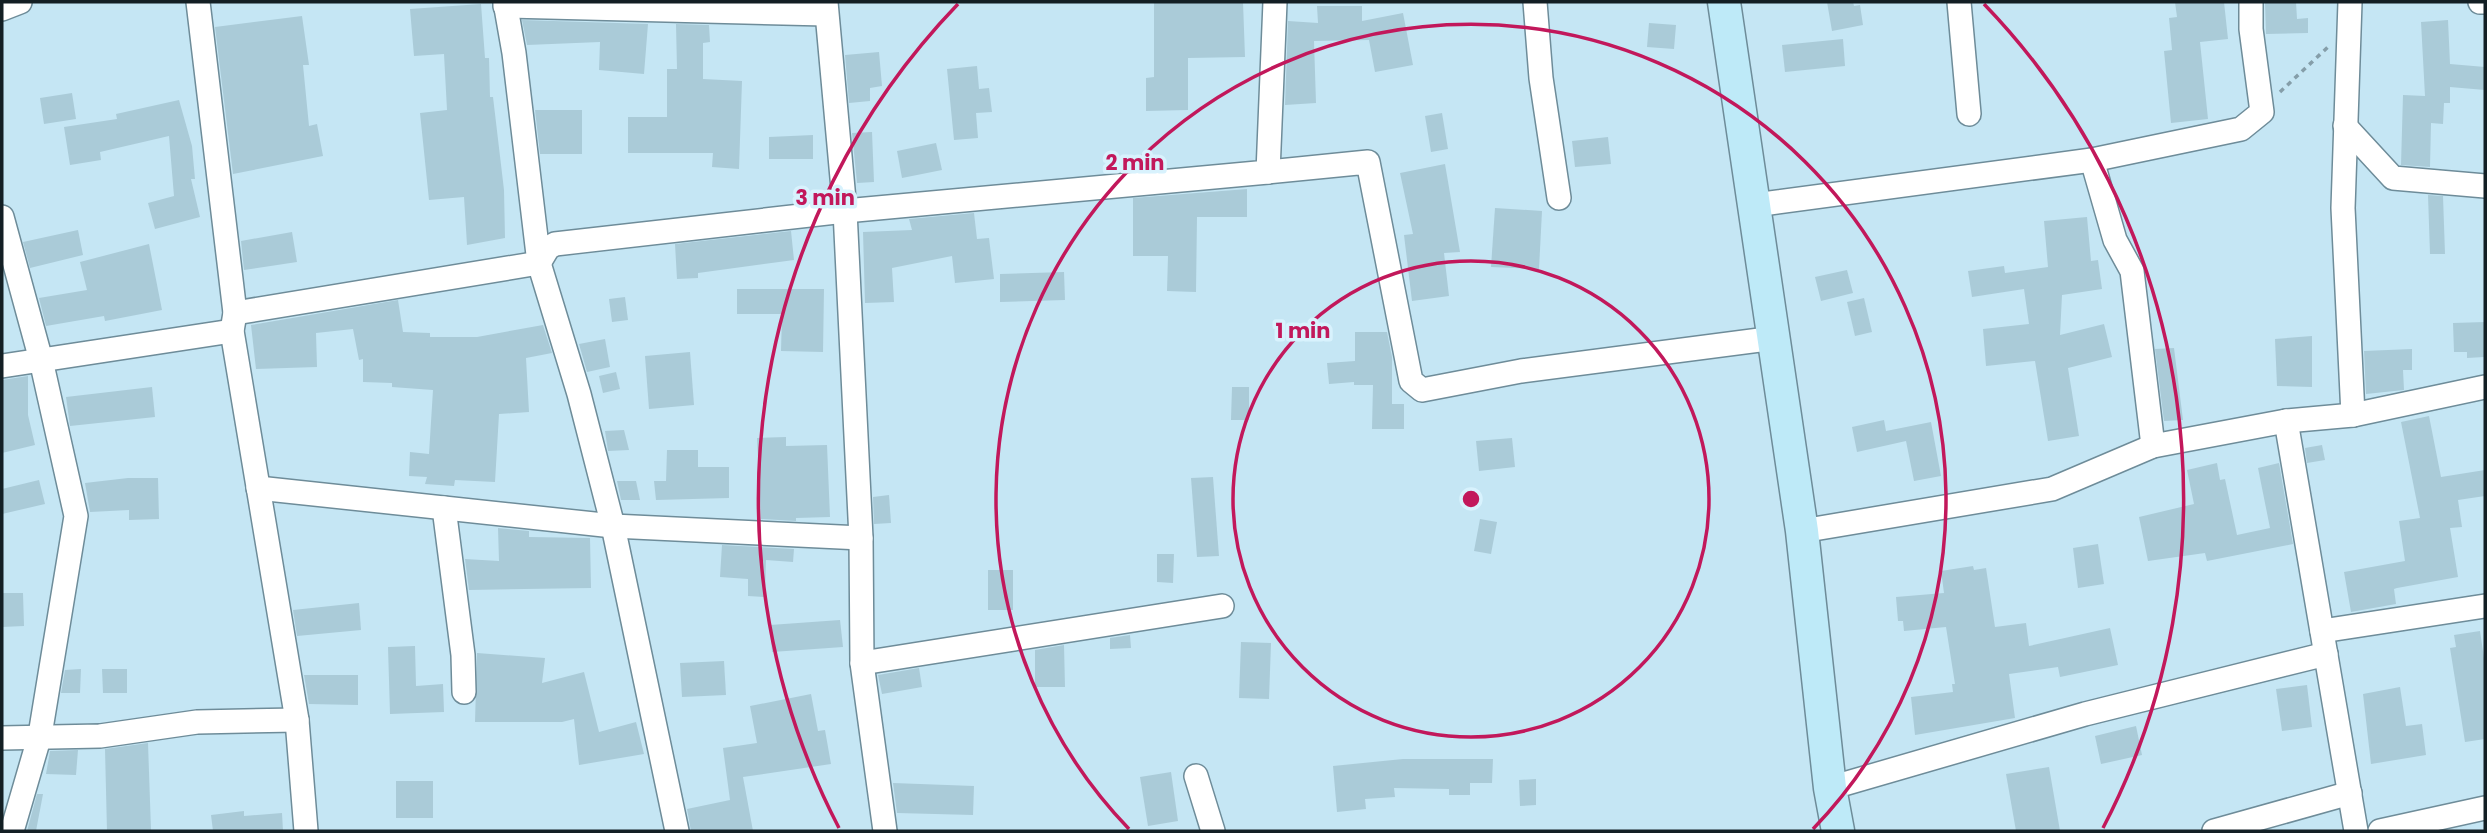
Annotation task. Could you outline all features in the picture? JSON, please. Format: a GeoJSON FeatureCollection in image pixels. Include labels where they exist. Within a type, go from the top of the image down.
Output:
{"type":"FeatureCollection","features":[{"type":"Feature","properties":{"kind":"street"},"geometry":{"type":"LineString","coordinates":[[2,9],[20,2]]}},
{"type":"Feature","properties":{"kind":"street"},"geometry":{"type":"LineString","coordinates":[[1268,172],[1275,2]]}},
{"type":"Feature","properties":{"kind":"street"},"geometry":{"type":"LineString","coordinates":[[1535,2],[1541,78],[1559,198]]}},
{"type":"Feature","properties":{"kind":"street"},"geometry":{"type":"LineString","coordinates":[[1724,2],[1802,531],[1830,788],[1838,831]]}},
{"type":"Feature","properties":{"kind":"street"},"geometry":{"type":"LineString","coordinates":[[1959,2],[1969,114]]}},
{"type":"Feature","properties":{"kind":"street"},"geometry":{"type":"LineString","coordinates":[[1755,205],[2092,160],[2241,128],[2262,113],[2251,29],[2251,2]]}},
{"type":"Feature","properties":{"kind":"street"},"geometry":{"type":"LineString","coordinates":[[2350,2],[2343,208],[2353,415]]}},
{"type":"Feature","properties":{"kind":"street"},"geometry":{"type":"LineString","coordinates":[[2480,2],[2485,2]]}},
{"type":"Feature","properties":{"kind":"street"},"geometry":{"type":"LineString","coordinates":[[193,4],[233,322],[297,720],[306,831]]}},
{"type":"Feature","properties":{"kind":"street"},"geometry":{"type":"LineString","coordinates":[[677,831],[613,526],[579,394],[539,262],[514,53],[505,4],[826,8],[845,211],[861,538],[862,663],[885,831]]}},
{"type":"Feature","properties":{"kind":"street"},"geometry":{"type":"LineString","coordinates":[[2345,127],[2393,178],[2485,187]]}},
{"type":"Feature","properties":{"kind":"street"},"geometry":{"type":"LineString","coordinates":[[2092,160],[2115,240],[2132,271],[2154,446]]}},
{"type":"Feature","properties":{"kind":"street"},"geometry":{"type":"LineString","coordinates":[[2,366],[539,262],[548,248],[555,244],[845,211],[1368,162],[1411,381],[1422,390],[1521,371],[1774,338]]}},
{"type":"Feature","properties":{"kind":"street"},"geometry":{"type":"LineString","coordinates":[[2,218],[41,360],[76,516],[40,735],[12,831]]}},
{"type":"Feature","properties":{"kind":"street"},"geometry":{"type":"LineString","coordinates":[[1802,531],[2052,489],[2154,446],[2286,421],[2353,415],[2485,387]]}},
{"type":"Feature","properties":{"kind":"street"},"geometry":{"type":"LineString","coordinates":[[2286,421],[2356,831]]}},
{"type":"Feature","properties":{"kind":"street"},"geometry":{"type":"LineString","coordinates":[[258,488],[613,526],[861,538]]}},
{"type":"Feature","properties":{"kind":"street"},"geometry":{"type":"LineString","coordinates":[[444,508],[463,655],[464,692]]}},
{"type":"Feature","properties":{"kind":"street"},"geometry":{"type":"LineString","coordinates":[[862,663],[1223,606]]}},
{"type":"Feature","properties":{"kind":"street"},"geometry":{"type":"LineString","coordinates":[[2322,631],[2485,606]]}},
{"type":"Feature","properties":{"kind":"street"},"geometry":{"type":"LineString","coordinates":[[1830,788],[2085,714],[2326,654]]}},
{"type":"Feature","properties":{"kind":"street"},"geometry":{"type":"LineString","coordinates":[[2,738],[40,735],[100,736],[197,722],[297,720]]}},
{"type":"Feature","properties":{"kind":"street"},"geometry":{"type":"LineString","coordinates":[[1196,776],[1213,831]]}},
{"type":"Feature","properties":{"kind":"street"},"geometry":{"type":"LineString","coordinates":[[2214,831],[2350,793]]}},
{"type":"Feature","properties":{"kind":"street"},"geometry":{"type":"LineString","coordinates":[[2380,831],[2485,808]]}},
{"type":"Feature","properties":{"kind":"path"},"geometry":{"type":"LineString","coordinates":[[2262,113],[2306,65],[2349,30]]}},
{"type":"Feature","properties":{"kind":"building"},"geometry":{"type":"Polygon","coordinates":[[[1154,2],[1243,2],[1245,57],[1188,58],[1188,110],[1146,111],[1146,78],[1154,77],[1154,2]]]}},
{"type":"Feature","properties":{"kind":"building"},"geometry":{"type":"Polygon","coordinates":[[[1827,2],[1853,2],[1854,6],[1860,5],[1863,25],[1832,31],[1827,2]]]}},
{"type":"Feature","properties":{"kind":"building"},"geometry":{"type":"Polygon","coordinates":[[[2175,2],[2224,2],[2228,39],[2200,42],[2208,119],[2171,123],[2164,51],[2172,50],[2169,18],[2177,17],[2175,2]]]}},
{"type":"Feature","properties":{"kind":"building"},"geometry":{"type":"Polygon","coordinates":[[[2265,2],[2296,2],[2297,19],[2308,18],[2308,33],[2266,34],[2265,2]]]}},
{"type":"Feature","properties":{"kind":"building"},"geometry":{"type":"Polygon","coordinates":[[[481,4],[485,58],[489,58],[490,97],[493,97],[504,190],[505,238],[467,245],[464,197],[429,200],[420,113],[447,110],[444,54],[414,56],[410,9],[481,4]]]}},
{"type":"Feature","properties":{"kind":"building"},"geometry":{"type":"Polygon","coordinates":[[[1317,6],[1362,6],[1362,21],[1403,13],[1413,65],[1375,72],[1369,40],[1314,41],[1316,103],[1285,105],[1288,21],[1318,23],[1317,6]]]}},
{"type":"Feature","properties":{"kind":"building"},"geometry":{"type":"Polygon","coordinates":[[[302,16],[309,65],[303,65],[309,126],[317,124],[323,156],[233,174],[215,27],[302,16]]]}},
{"type":"Feature","properties":{"kind":"building"},"geometry":{"type":"Polygon","coordinates":[[[522,20],[648,24],[644,74],[599,70],[600,42],[527,45],[522,20]]]}},
{"type":"Feature","properties":{"kind":"building"},"geometry":{"type":"Polygon","coordinates":[[[2448,20],[2450,64],[2485,67],[2485,90],[2450,87],[2450,103],[2444,103],[2443,124],[2431,123],[2430,167],[2401,165],[2403,95],[2425,96],[2421,22],[2448,20]]]}},
{"type":"Feature","properties":{"kind":"building"},"geometry":{"type":"Polygon","coordinates":[[[1649,23],[1676,25],[1674,49],[1647,47],[1649,23]]]}},
{"type":"Feature","properties":{"kind":"building"},"geometry":{"type":"Polygon","coordinates":[[[676,24],[709,25],[710,42],[703,43],[703,79],[742,81],[739,169],[712,167],[713,153],[628,153],[628,117],[667,117],[667,69],[677,69],[676,24]]]}},
{"type":"Feature","properties":{"kind":"building"},"geometry":{"type":"Polygon","coordinates":[[[1843,39],[1845,66],[1785,72],[1782,45],[1843,39]]]}},
{"type":"Feature","properties":{"kind":"building"},"geometry":{"type":"Polygon","coordinates":[[[879,52],[882,86],[870,88],[870,101],[849,103],[845,55],[879,52]]]}},
{"type":"Feature","properties":{"kind":"building"},"geometry":{"type":"Polygon","coordinates":[[[977,66],[979,89],[989,88],[992,112],[976,113],[978,138],[954,140],[947,69],[977,66]]]}},
{"type":"Feature","properties":{"kind":"building"},"geometry":{"type":"Polygon","coordinates":[[[72,93],[76,119],[44,124],[40,98],[72,93]]]}},
{"type":"Feature","properties":{"kind":"building"},"geometry":{"type":"Polygon","coordinates":[[[179,100],[192,146],[195,179],[191,179],[200,217],[155,229],[148,203],[174,196],[169,136],[100,152],[101,160],[70,165],[64,127],[117,119],[116,114],[179,100]]]}},
{"type":"Feature","properties":{"kind":"building"},"geometry":{"type":"Polygon","coordinates":[[[535,110],[582,110],[582,154],[540,154],[535,110]]]}},
{"type":"Feature","properties":{"kind":"building"},"geometry":{"type":"Polygon","coordinates":[[[1442,113],[1448,149],[1431,152],[1425,116],[1442,113]]]}},
{"type":"Feature","properties":{"kind":"building"},"geometry":{"type":"Polygon","coordinates":[[[872,132],[874,182],[857,183],[852,133],[872,132]]]}},
{"type":"Feature","properties":{"kind":"building"},"geometry":{"type":"Polygon","coordinates":[[[813,135],[813,159],[769,159],[769,137],[813,135]]]}},
{"type":"Feature","properties":{"kind":"building"},"geometry":{"type":"Polygon","coordinates":[[[1608,137],[1611,164],[1575,167],[1572,141],[1608,137]]]}},
{"type":"Feature","properties":{"kind":"building"},"geometry":{"type":"Polygon","coordinates":[[[936,143],[942,170],[902,178],[897,151],[936,143]]]}},
{"type":"Feature","properties":{"kind":"building"},"geometry":{"type":"Polygon","coordinates":[[[1445,164],[1460,252],[1444,253],[1449,296],[1412,301],[1404,235],[1413,234],[1400,173],[1445,164]]]}},
{"type":"Feature","properties":{"kind":"building"},"geometry":{"type":"Polygon","coordinates":[[[1247,189],[1247,217],[1197,217],[1196,292],[1167,291],[1168,256],[1133,256],[1133,198],[1247,189]]]}},
{"type":"Feature","properties":{"kind":"building"},"geometry":{"type":"Polygon","coordinates":[[[2428,195],[2443,196],[2445,254],[2430,254],[2428,195]]]}},
{"type":"Feature","properties":{"kind":"building"},"geometry":{"type":"Polygon","coordinates":[[[1495,208],[1542,211],[1539,269],[1491,267],[1495,208]]]}},
{"type":"Feature","properties":{"kind":"building"},"geometry":{"type":"Polygon","coordinates":[[[974,213],[977,239],[989,238],[994,279],[955,283],[952,256],[892,268],[894,302],[865,303],[863,232],[912,230],[909,219],[974,213]]]}},
{"type":"Feature","properties":{"kind":"building"},"geometry":{"type":"Polygon","coordinates":[[[2087,217],[2091,261],[2098,260],[2102,289],[2062,295],[2060,335],[2104,324],[2112,357],[2068,368],[2079,436],[2048,441],[2035,361],[1986,366],[1983,329],[2029,324],[2024,289],[1972,297],[1968,271],[2004,266],[2005,273],[2048,267],[2044,221],[2087,217]]]}},
{"type":"Feature","properties":{"kind":"building"},"geometry":{"type":"Polygon","coordinates":[[[78,230],[83,255],[30,268],[23,242],[78,230]]]}},
{"type":"Feature","properties":{"kind":"building"},"geometry":{"type":"Polygon","coordinates":[[[791,231],[794,260],[698,273],[698,278],[677,279],[675,244],[791,231]]]}},
{"type":"Feature","properties":{"kind":"building"},"geometry":{"type":"Polygon","coordinates":[[[292,232],[297,262],[244,270],[241,241],[292,232]]]}},
{"type":"Feature","properties":{"kind":"building"},"geometry":{"type":"Polygon","coordinates":[[[149,244],[162,310],[105,321],[104,316],[46,326],[39,298],[87,290],[80,262],[149,244]]]}},
{"type":"Feature","properties":{"kind":"building"},"geometry":{"type":"Polygon","coordinates":[[[1847,270],[1853,293],[1821,301],[1815,277],[1847,270]]]}},
{"type":"Feature","properties":{"kind":"building"},"geometry":{"type":"Polygon","coordinates":[[[1064,272],[1065,300],[1000,302],[1000,274],[1064,272]]]}},
{"type":"Feature","properties":{"kind":"building"},"geometry":{"type":"Polygon","coordinates":[[[737,289],[824,289],[823,352],[781,351],[782,314],[737,314],[737,289]]]}},
{"type":"Feature","properties":{"kind":"building"},"geometry":{"type":"Polygon","coordinates":[[[625,297],[628,320],[612,322],[609,299],[625,297]]]}},
{"type":"Feature","properties":{"kind":"building"},"geometry":{"type":"Polygon","coordinates":[[[1864,298],[1872,332],[1855,336],[1847,302],[1864,298]]]}},
{"type":"Feature","properties":{"kind":"building"},"geometry":{"type":"Polygon","coordinates":[[[398,300],[403,332],[430,333],[430,337],[477,337],[543,325],[552,353],[526,358],[529,412],[499,414],[495,482],[455,480],[454,486],[425,484],[427,477],[409,476],[410,452],[429,454],[433,390],[392,387],[392,383],[363,382],[363,359],[359,360],[353,329],[316,333],[317,367],[256,369],[251,325],[398,300]]]}},
{"type":"Feature","properties":{"kind":"building"},"geometry":{"type":"Polygon","coordinates":[[[2485,322],[2484,357],[2467,358],[2467,352],[2454,352],[2453,323],[2485,322]]]}},
{"type":"Feature","properties":{"kind":"building"},"geometry":{"type":"Polygon","coordinates":[[[1355,332],[1387,332],[1392,357],[1392,404],[1404,404],[1404,429],[1372,429],[1373,385],[1354,385],[1354,382],[1329,384],[1327,363],[1355,361],[1355,332]]]}},
{"type":"Feature","properties":{"kind":"building"},"geometry":{"type":"Polygon","coordinates":[[[2312,336],[2312,387],[2277,386],[2275,339],[2312,336]]]}},
{"type":"Feature","properties":{"kind":"building"},"geometry":{"type":"Polygon","coordinates":[[[605,339],[610,367],[587,372],[579,344],[605,339]]]}},
{"type":"Feature","properties":{"kind":"building"},"geometry":{"type":"Polygon","coordinates":[[[2174,348],[2183,420],[2164,421],[2155,349],[2174,348]]]}},
{"type":"Feature","properties":{"kind":"building"},"geometry":{"type":"Polygon","coordinates":[[[2412,349],[2412,370],[2403,370],[2404,390],[2366,394],[2364,351],[2412,349]]]}},
{"type":"Feature","properties":{"kind":"building"},"geometry":{"type":"Polygon","coordinates":[[[690,352],[694,405],[649,409],[645,356],[690,352]]]}},
{"type":"Feature","properties":{"kind":"building"},"geometry":{"type":"Polygon","coordinates":[[[616,372],[620,389],[603,393],[599,376],[616,372]]]}},
{"type":"Feature","properties":{"kind":"building"},"geometry":{"type":"Polygon","coordinates":[[[28,376],[28,415],[35,445],[2,453],[2,380],[28,376]]]}},
{"type":"Feature","properties":{"kind":"building"},"geometry":{"type":"Polygon","coordinates":[[[152,387],[155,417],[70,426],[66,397],[152,387]]]}},
{"type":"Feature","properties":{"kind":"building"},"geometry":{"type":"Polygon","coordinates":[[[1232,387],[1249,387],[1249,420],[1231,420],[1232,387]]]}},
{"type":"Feature","properties":{"kind":"building"},"geometry":{"type":"Polygon","coordinates":[[[2429,416],[2441,477],[2485,470],[2485,496],[2458,500],[2462,527],[2450,528],[2458,577],[2397,588],[2394,589],[2396,604],[2351,612],[2344,572],[2405,561],[2399,521],[2420,518],[2401,422],[2429,416]]]}},
{"type":"Feature","properties":{"kind":"building"},"geometry":{"type":"Polygon","coordinates":[[[1884,420],[1886,431],[1931,422],[1941,476],[1914,481],[1906,441],[1857,452],[1852,427],[1884,420]]]}},
{"type":"Feature","properties":{"kind":"building"},"geometry":{"type":"Polygon","coordinates":[[[624,430],[629,450],[608,451],[605,431],[624,430]]]}},
{"type":"Feature","properties":{"kind":"building"},"geometry":{"type":"Polygon","coordinates":[[[786,437],[786,446],[827,445],[830,517],[796,518],[796,521],[761,519],[757,438],[786,437]]]}},
{"type":"Feature","properties":{"kind":"building"},"geometry":{"type":"Polygon","coordinates":[[[1512,438],[1515,467],[1479,471],[1476,441],[1512,438]]]}},
{"type":"Feature","properties":{"kind":"building"},"geometry":{"type":"Polygon","coordinates":[[[2322,445],[2325,460],[2307,463],[2305,448],[2322,445]]]}},
{"type":"Feature","properties":{"kind":"building"},"geometry":{"type":"Polygon","coordinates":[[[667,450],[698,450],[698,467],[729,467],[729,498],[656,500],[654,481],[666,481],[667,450]]]}},
{"type":"Feature","properties":{"kind":"building"},"geometry":{"type":"Polygon","coordinates":[[[2217,463],[2220,480],[2225,479],[2237,535],[2270,528],[2258,468],[2279,463],[2293,544],[2207,561],[2205,553],[2148,561],[2139,517],[2194,504],[2187,470],[2217,463]]]}},
{"type":"Feature","properties":{"kind":"building"},"geometry":{"type":"Polygon","coordinates":[[[1213,477],[1219,556],[1197,557],[1191,478],[1213,477]]]}},
{"type":"Feature","properties":{"kind":"building"},"geometry":{"type":"Polygon","coordinates":[[[158,478],[159,519],[129,520],[129,510],[90,512],[85,483],[158,478]]]}},
{"type":"Feature","properties":{"kind":"building"},"geometry":{"type":"Polygon","coordinates":[[[39,480],[45,504],[2,514],[2,489],[39,480]]]}},
{"type":"Feature","properties":{"kind":"building"},"geometry":{"type":"Polygon","coordinates":[[[617,481],[636,481],[640,500],[621,500],[617,481]]]}},
{"type":"Feature","properties":{"kind":"building"},"geometry":{"type":"Polygon","coordinates":[[[889,495],[891,523],[874,524],[873,497],[889,495]]]}},
{"type":"Feature","properties":{"kind":"building"},"geometry":{"type":"Polygon","coordinates":[[[1480,519],[1497,522],[1491,554],[1474,551],[1480,519]]]}},
{"type":"Feature","properties":{"kind":"building"},"geometry":{"type":"Polygon","coordinates":[[[498,528],[529,531],[529,537],[590,538],[591,588],[469,590],[465,559],[499,561],[498,528]]]}},
{"type":"Feature","properties":{"kind":"building"},"geometry":{"type":"Polygon","coordinates":[[[2098,544],[2104,584],[2078,588],[2073,548],[2098,544]]]}},
{"type":"Feature","properties":{"kind":"building"},"geometry":{"type":"Polygon","coordinates":[[[722,545],[794,549],[793,562],[766,560],[765,597],[748,596],[748,579],[720,577],[722,545]]]}},
{"type":"Feature","properties":{"kind":"building"},"geometry":{"type":"Polygon","coordinates":[[[1157,554],[1174,554],[1173,583],[1157,582],[1157,554]]]}},
{"type":"Feature","properties":{"kind":"building"},"geometry":{"type":"Polygon","coordinates":[[[1973,566],[1974,570],[1986,568],[1995,627],[2026,623],[2029,646],[2110,628],[2118,665],[2060,677],[2058,667],[2009,674],[2015,718],[1915,735],[1911,697],[1953,692],[1952,684],[1955,684],[1946,627],[1904,631],[1903,621],[1898,621],[1896,597],[1944,593],[1941,571],[1973,566]]]}},
{"type":"Feature","properties":{"kind":"building"},"geometry":{"type":"Polygon","coordinates":[[[988,570],[1013,570],[1013,610],[988,610],[988,570]]]}},
{"type":"Feature","properties":{"kind":"building"},"geometry":{"type":"Polygon","coordinates":[[[2,593],[23,593],[24,626],[2,627],[2,593]]]}},
{"type":"Feature","properties":{"kind":"building"},"geometry":{"type":"Polygon","coordinates":[[[359,603],[361,630],[297,636],[293,610],[359,603]]]}},
{"type":"Feature","properties":{"kind":"building"},"geometry":{"type":"Polygon","coordinates":[[[840,620],[843,647],[772,652],[770,625],[840,620]]]}},
{"type":"Feature","properties":{"kind":"building"},"geometry":{"type":"Polygon","coordinates":[[[2480,631],[2485,665],[2485,739],[2465,742],[2450,648],[2456,647],[2454,635],[2480,631]]]}},
{"type":"Feature","properties":{"kind":"building"},"geometry":{"type":"Polygon","coordinates":[[[1130,635],[1131,648],[1110,649],[1110,638],[1130,635]]]}},
{"type":"Feature","properties":{"kind":"building"},"geometry":{"type":"Polygon","coordinates":[[[1241,642],[1271,643],[1269,699],[1239,698],[1241,642]]]}},
{"type":"Feature","properties":{"kind":"building"},"geometry":{"type":"Polygon","coordinates":[[[1064,645],[1065,687],[1035,687],[1035,650],[1064,645]]]}},
{"type":"Feature","properties":{"kind":"building"},"geometry":{"type":"Polygon","coordinates":[[[415,646],[416,686],[443,684],[444,712],[390,714],[388,647],[415,646]]]}},
{"type":"Feature","properties":{"kind":"building"},"geometry":{"type":"Polygon","coordinates":[[[477,653],[545,658],[542,683],[584,672],[599,732],[636,722],[644,754],[579,765],[574,719],[562,722],[475,722],[477,653]]]}},
{"type":"Feature","properties":{"kind":"building"},"geometry":{"type":"Polygon","coordinates":[[[724,661],[726,695],[682,697],[680,663],[724,661]]]}},
{"type":"Feature","properties":{"kind":"building"},"geometry":{"type":"Polygon","coordinates":[[[919,668],[922,687],[882,694],[878,675],[919,668]]]}},
{"type":"Feature","properties":{"kind":"building"},"geometry":{"type":"Polygon","coordinates":[[[81,669],[80,693],[61,693],[65,670],[81,669]]]}},
{"type":"Feature","properties":{"kind":"building"},"geometry":{"type":"Polygon","coordinates":[[[102,669],[127,669],[127,693],[103,693],[102,669]]]}},
{"type":"Feature","properties":{"kind":"building"},"geometry":{"type":"Polygon","coordinates":[[[304,675],[358,675],[358,705],[309,704],[304,675]]]}},
{"type":"Feature","properties":{"kind":"building"},"geometry":{"type":"Polygon","coordinates":[[[2307,685],[2312,727],[2282,731],[2276,689],[2307,685]]]}},
{"type":"Feature","properties":{"kind":"building"},"geometry":{"type":"Polygon","coordinates":[[[2400,687],[2406,726],[2422,724],[2426,755],[2371,764],[2363,694],[2400,687]]]}},
{"type":"Feature","properties":{"kind":"building"},"geometry":{"type":"Polygon","coordinates":[[[811,694],[818,731],[825,730],[831,764],[743,777],[753,831],[691,831],[687,809],[730,800],[723,748],[757,743],[750,706],[811,694]]]}},
{"type":"Feature","properties":{"kind":"building"},"geometry":{"type":"Polygon","coordinates":[[[2136,726],[2142,755],[2101,764],[2095,736],[2136,726]]]}},
{"type":"Feature","properties":{"kind":"building"},"geometry":{"type":"Polygon","coordinates":[[[148,743],[151,830],[107,831],[105,749],[148,743]]]}},
{"type":"Feature","properties":{"kind":"building"},"geometry":{"type":"Polygon","coordinates":[[[78,750],[76,775],[46,774],[50,751],[78,750]]]}},
{"type":"Feature","properties":{"kind":"building"},"geometry":{"type":"Polygon","coordinates":[[[1403,759],[1493,759],[1492,783],[1470,783],[1470,795],[1449,795],[1449,789],[1394,788],[1395,797],[1365,799],[1366,809],[1337,812],[1333,766],[1403,759]]]}},
{"type":"Feature","properties":{"kind":"building"},"geometry":{"type":"Polygon","coordinates":[[[2049,767],[2060,831],[2016,831],[2006,774],[2049,767]]]}},
{"type":"Feature","properties":{"kind":"building"},"geometry":{"type":"Polygon","coordinates":[[[1171,772],[1178,821],[1148,826],[1140,777],[1171,772]]]}},
{"type":"Feature","properties":{"kind":"building"},"geometry":{"type":"Polygon","coordinates":[[[1536,779],[1536,805],[1520,806],[1519,780],[1536,779]]]}},
{"type":"Feature","properties":{"kind":"building"},"geometry":{"type":"Polygon","coordinates":[[[396,781],[433,781],[433,818],[396,818],[396,781]]]}},
{"type":"Feature","properties":{"kind":"building"},"geometry":{"type":"Polygon","coordinates":[[[893,783],[974,786],[973,815],[897,813],[893,783]]]}},
{"type":"Feature","properties":{"kind":"building"},"geometry":{"type":"Polygon","coordinates":[[[37,794],[43,794],[36,831],[27,831],[37,794]]]}},
{"type":"Feature","properties":{"kind":"building"},"geometry":{"type":"Polygon","coordinates":[[[244,811],[244,816],[282,813],[283,831],[213,831],[211,815],[244,811]]]}}]}
